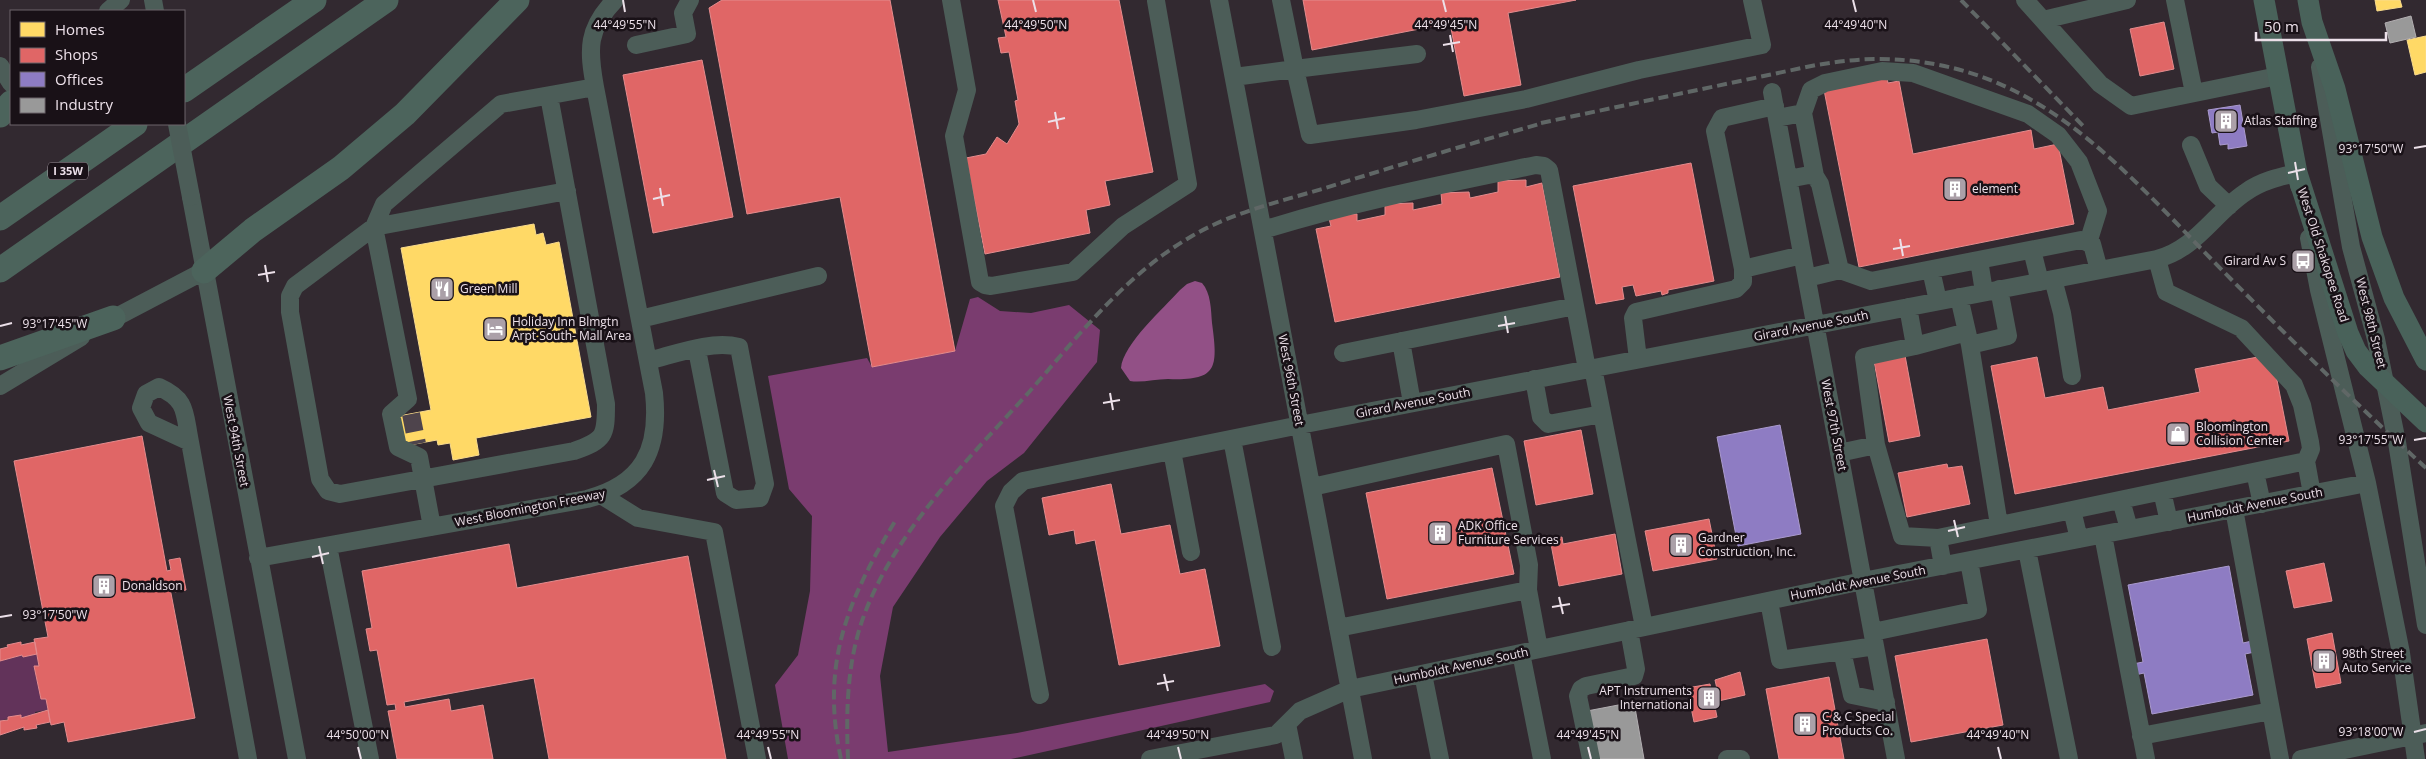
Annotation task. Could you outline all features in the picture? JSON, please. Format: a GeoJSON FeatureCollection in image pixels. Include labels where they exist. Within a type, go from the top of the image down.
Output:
{"type":"FeatureCollection","features":[{"type":"Feature","properties":{"kind":"highway"},"geometry":{"type":"LineString","coordinates":[[185,89],[314,0]]}},
{"type":"Feature","properties":{"kind":"highway"},"geometry":{"type":"LineString","coordinates":[[0,270],[386,0]]}},
{"type":"Feature","properties":{"kind":"highway"},"geometry":{"type":"LineString","coordinates":[[204,271],[253,230],[341,168],[406,114],[518,0]]}},
{"type":"Feature","properties":{"kind":"highway"},"geometry":{"type":"LineString","coordinates":[[0,115],[10,104]]}},
{"type":"Feature","properties":{"kind":"highway","name":"I 35W"},"geometry":{"type":"LineString","coordinates":[[0,218],[134,125]]}},
{"type":"Feature","properties":{"kind":"highway"},"geometry":{"type":"LineString","coordinates":[[0,358],[113,318]]}},
{"type":"Feature","properties":{"kind":"main road","name":"West Old Shakopee Road"},"geometry":{"type":"LineString","coordinates":[[2264,0],[2297,173],[2333,289],[2356,351],[2384,383],[2426,422]]}},
{"type":"Feature","properties":{"kind":"main road"},"geometry":{"type":"LineString","coordinates":[[2308,0],[2312,22],[2335,90],[2372,237],[2394,298],[2426,360]]}},
{"type":"Feature","properties":{"kind":"street"},"geometry":{"type":"LineString","coordinates":[[109,10],[121,0]]}},
{"type":"Feature","properties":{"kind":"street","name":"West Bloomington Freeway"},"geometry":{"type":"LineString","coordinates":[[258,558],[601,495],[622,486],[634,476],[644,463],[655,432],[656,413],[648,361],[590,53],[592,36],[597,21],[615,0]]}},
{"type":"Feature","properties":{"kind":"street"},"geometry":{"type":"LineString","coordinates":[[636,45],[687,34],[683,13],[690,0]]}},
{"type":"Feature","properties":{"kind":"street"},"geometry":{"type":"LineString","coordinates":[[951,0],[967,90],[954,136],[980,282],[985,286],[991,286],[1074,272],[1123,226],[1188,184],[1157,0]]}},
{"type":"Feature","properties":{"kind":"street","name":"West 96th Street"},"geometry":{"type":"LineString","coordinates":[[1219,0],[1363,759]]}},
{"type":"Feature","properties":{"kind":"street"},"geometry":{"type":"LineString","coordinates":[[1281,0],[1294,69],[1310,135],[1416,120],[1526,99],[1639,70],[1762,45],[1752,0]]}},
{"type":"Feature","properties":{"kind":"street"},"geometry":{"type":"LineString","coordinates":[[2026,0],[2100,84],[2131,106],[2278,76]]}},
{"type":"Feature","properties":{"kind":"street"},"geometry":{"type":"LineString","coordinates":[[2043,20],[2067,7],[2127,0]]}},
{"type":"Feature","properties":{"kind":"street"},"geometry":{"type":"LineString","coordinates":[[2175,0],[2194,93]]}},
{"type":"Feature","properties":{"kind":"street","name":"West 98th Street"},"geometry":{"type":"LineString","coordinates":[[2312,22],[2352,247],[2376,339],[2397,442],[2426,625]]}},
{"type":"Feature","properties":{"kind":"street"},"geometry":{"type":"LineString","coordinates":[[1234,77],[1417,54]]}},
{"type":"Feature","properties":{"kind":"street"},"geometry":{"type":"LineString","coordinates":[[0,66],[10,81]]}},
{"type":"Feature","properties":{"kind":"street"},"geometry":{"type":"LineString","coordinates":[[1840,270],[1820,184],[1815,176],[1802,113],[1811,90],[1824,83],[1882,71],[1913,73],[2028,114],[2058,135],[2079,162],[2098,210],[2088,242]]}},
{"type":"Feature","properties":{"kind":"street"},"geometry":{"type":"LineString","coordinates":[[432,527],[418,450],[398,447],[391,414],[410,406],[374,227],[384,204],[501,104],[595,87]]}},
{"type":"Feature","properties":{"kind":"street"},"geometry":{"type":"LineString","coordinates":[[549,96],[567,191],[606,404],[606,428],[594,444],[574,451],[340,494],[328,490],[320,479],[290,312],[290,296],[295,286],[374,227],[567,191]]}},
{"type":"Feature","properties":{"kind":"street"},"geometry":{"type":"LineString","coordinates":[[1638,359],[1633,318],[1636,312],[1736,290],[1743,282],[1743,268],[1715,131],[1722,118],[1775,105],[1802,113]]}},
{"type":"Feature","properties":{"kind":"street","name":"West 97th Street"},"geometry":{"type":"LineString","coordinates":[[1775,105],[1896,759]]}},
{"type":"Feature","properties":{"kind":"street","name":"West 94th Street"},"geometry":{"type":"LineString","coordinates":[[177,125],[297,759]]}},
{"type":"Feature","properties":{"kind":"street"},"geometry":{"type":"LineString","coordinates":[[2191,145],[2208,186],[2229,206]]}},
{"type":"Feature","properties":{"kind":"street"},"geometry":{"type":"LineString","coordinates":[[1263,230],[1315,214],[1406,192],[1536,165],[1544,166],[1549,170],[1575,306],[1602,414],[1637,629],[1636,669],[1634,676],[1586,686],[1581,688],[1578,696],[1591,759]]}},
{"type":"Feature","properties":{"kind":"street"},"geometry":{"type":"LineString","coordinates":[[2297,173],[2319,290],[2367,483],[2419,734],[2416,759]]}},
{"type":"Feature","properties":{"kind":"street","name":"Girard Avenue South"},"geometry":{"type":"LineString","coordinates":[[1040,695],[1004,506],[1011,492],[1023,481],[1300,424],[2157,259],[2180,250],[2193,241],[2246,191],[2271,179],[2297,173]]}},
{"type":"Feature","properties":{"kind":"street"},"geometry":{"type":"LineString","coordinates":[[1788,178],[1809,174],[1815,176]]}},
{"type":"Feature","properties":{"kind":"street"},"geometry":{"type":"LineString","coordinates":[[1807,278],[1840,270],[1871,281],[2081,240],[2092,244],[2098,270]]}},
{"type":"Feature","properties":{"kind":"street"},"geometry":{"type":"LineString","coordinates":[[2032,250],[2062,312],[2072,376]]}},
{"type":"Feature","properties":{"kind":"street"},"geometry":{"type":"LineString","coordinates":[[1743,268],[1802,255]]}},
{"type":"Feature","properties":{"kind":"street"},"geometry":{"type":"LineString","coordinates":[[2157,259],[2166,292],[2241,328],[2294,385],[2310,442],[2311,449],[2306,461],[2312,494]]}},
{"type":"Feature","properties":{"kind":"street"},"geometry":{"type":"LineString","coordinates":[[1978,260],[1992,291],[2008,336],[1915,346],[1864,357],[1876,444],[1902,536],[1938,538],[2306,461]]}},
{"type":"Feature","properties":{"kind":"street"},"geometry":{"type":"LineString","coordinates":[[1931,270],[1938,301]]}},
{"type":"Feature","properties":{"kind":"street"},"geometry":{"type":"LineString","coordinates":[[0,386],[113,318],[204,271]]}},
{"type":"Feature","properties":{"kind":"street"},"geometry":{"type":"LineString","coordinates":[[640,318],[818,276]]}},
{"type":"Feature","properties":{"kind":"street"},"geometry":{"type":"LineString","coordinates":[[1959,297],[1969,339],[1999,525]]}},
{"type":"Feature","properties":{"kind":"street"},"geometry":{"type":"LineString","coordinates":[[1343,353],[1575,306]]}},
{"type":"Feature","properties":{"kind":"street"},"geometry":{"type":"LineString","coordinates":[[1908,307],[1915,346]]}},
{"type":"Feature","properties":{"kind":"street"},"geometry":{"type":"LineString","coordinates":[[1401,341],[1412,403]]}},
{"type":"Feature","properties":{"kind":"street"},"geometry":{"type":"LineString","coordinates":[[648,361],[696,350],[725,344],[739,347],[765,484],[760,498],[736,500],[725,493],[696,350]]}},
{"type":"Feature","properties":{"kind":"street"},"geometry":{"type":"LineString","coordinates":[[1534,379],[1541,417],[1548,424],[1602,414]]}},
{"type":"Feature","properties":{"kind":"street"},"geometry":{"type":"LineString","coordinates":[[1232,439],[1272,647]]}},
{"type":"Feature","properties":{"kind":"street"},"geometry":{"type":"LineString","coordinates":[[190,442],[248,759]]}},
{"type":"Feature","properties":{"kind":"street"},"geometry":{"type":"LineString","coordinates":[[1312,487],[1506,444],[1529,565],[1528,590],[1539,649]]}},
{"type":"Feature","properties":{"kind":"street"},"geometry":{"type":"LineString","coordinates":[[1839,453],[1876,444]]}},
{"type":"Feature","properties":{"kind":"street"},"geometry":{"type":"LineString","coordinates":[[1172,451],[1191,552]]}},
{"type":"Feature","properties":{"kind":"street"},"geometry":{"type":"LineString","coordinates":[[2255,472],[2262,504]]}},
{"type":"Feature","properties":{"kind":"street","name":"Humboldt Avenue South"},"geometry":{"type":"LineString","coordinates":[[1150,759],[1276,734],[1300,711],[1350,689],[1864,581],[2367,483]]}},
{"type":"Feature","properties":{"kind":"street"},"geometry":{"type":"LineString","coordinates":[[2162,491],[2169,522]]}},
{"type":"Feature","properties":{"kind":"street"},"geometry":{"type":"LineString","coordinates":[[601,495],[638,518],[714,532],[757,759]]}},
{"type":"Feature","properties":{"kind":"street"},"geometry":{"type":"LineString","coordinates":[[2121,500],[2129,530]]}},
{"type":"Feature","properties":{"kind":"street"},"geometry":{"type":"LineString","coordinates":[[2234,509],[2280,759]]}},
{"type":"Feature","properties":{"kind":"street"},"geometry":{"type":"LineString","coordinates":[[2072,510],[2079,539]]}},
{"type":"Feature","properties":{"kind":"street"},"geometry":{"type":"LineString","coordinates":[[2034,518],[2034,548],[2069,759]]}},
{"type":"Feature","properties":{"kind":"street"},"geometry":{"type":"LineString","coordinates":[[2103,535],[2146,759]]}},
{"type":"Feature","properties":{"kind":"street"},"geometry":{"type":"LineString","coordinates":[[1938,538],[1943,566]]}},
{"type":"Feature","properties":{"kind":"street"},"geometry":{"type":"LineString","coordinates":[[328,546],[370,759]]}},
{"type":"Feature","properties":{"kind":"street"},"geometry":{"type":"LineString","coordinates":[[1769,601],[1780,660],[1842,651],[1874,639],[1978,610],[1969,561]]}},
{"type":"Feature","properties":{"kind":"street"},"geometry":{"type":"LineString","coordinates":[[1338,628],[1528,590]]}},
{"type":"Feature","properties":{"kind":"street"},"geometry":{"type":"LineString","coordinates":[[1842,651],[1852,695],[1886,702]]}},
{"type":"Feature","properties":{"kind":"street"},"geometry":{"type":"LineString","coordinates":[[1521,653],[1542,759]]}},
{"type":"Feature","properties":{"kind":"street"},"geometry":{"type":"LineString","coordinates":[[1423,674],[1440,759]]}},
{"type":"Feature","properties":{"kind":"street"},"geometry":{"type":"LineString","coordinates":[[2142,736],[2271,711]]}},
{"type":"Feature","properties":{"kind":"street"},"geometry":{"type":"LineString","coordinates":[[1287,724],[1294,759]]}},
{"type":"Feature","properties":{"kind":"street"},"geometry":{"type":"LineString","coordinates":[[2301,759],[2325,757],[2419,734]]}},
{"type":"Feature","properties":{"kind":"street"},"geometry":{"type":"LineString","coordinates":[[1727,759],[1741,759]]}},
{"type":"Feature","properties":{"kind":"shaded area"},"geometry":{"type":"Polygon","coordinates":[[[1195,281],[1202,283],[1205,287],[1210,302],[1215,351],[1211,369],[1197,377],[1184,379],[1130,381],[1121,368],[1123,358],[1129,348],[1145,327],[1180,290],[1187,284],[1195,281]]]}},
{"type":"Feature","properties":{"kind":"shaded area"},"geometry":{"type":"Polygon","coordinates":[[[978,297],[1000,311],[1031,313],[1069,305],[1100,330],[1097,362],[1024,453],[987,481],[940,537],[893,607],[880,676],[888,752],[1017,733],[1265,684],[1274,691],[1270,702],[1011,759],[788,759],[775,685],[798,655],[810,591],[812,516],[789,489],[768,376],[867,358],[872,367],[955,351],[970,299],[978,297]]]}},
{"type":"Feature","properties":{"kind":"shaded area"},"geometry":{"type":"Polygon","coordinates":[[[37,654],[39,666],[35,667],[41,699],[46,699],[48,710],[35,712],[35,715],[21,718],[20,715],[0,721],[0,661],[22,655],[23,657],[37,654]]]}},
{"type":"Feature","properties":{"kind":"building: Homes"},"geometry":{"type":"Polygon","coordinates":[[[2375,0],[2400,0],[2402,7],[2377,11],[2375,0]]]}},
{"type":"Feature","properties":{"kind":"building: Homes"},"geometry":{"type":"Polygon","coordinates":[[[2426,36],[2426,72],[2415,75],[2407,40],[2426,36]]]}},
{"type":"Feature","properties":{"kind":"building: Homes","name":"Holiday Inn Blmgtn Arpt South- Mall Area"},"geometry":{"type":"Polygon","coordinates":[[[534,224],[536,235],[543,233],[546,245],[559,242],[591,417],[476,438],[479,455],[453,460],[450,443],[438,445],[437,440],[404,446],[399,416],[431,410],[401,248],[534,224]]]}},
{"type":"Feature","properties":{"kind":"building: Shops"},"geometry":{"type":"Polygon","coordinates":[[[722,0],[890,0],[955,351],[872,367],[840,197],[747,214],[709,8],[722,0]]]}},
{"type":"Feature","properties":{"kind":"building: Shops"},"geometry":{"type":"Polygon","coordinates":[[[998,0],[1119,0],[1153,172],[1105,181],[1110,205],[1086,210],[1090,233],[985,254],[966,158],[986,154],[997,137],[1007,144],[1019,124],[1015,101],[1018,100],[1009,52],[1001,53],[998,38],[1006,37],[998,0]]]}},
{"type":"Feature","properties":{"kind":"building: Shops"},"geometry":{"type":"Polygon","coordinates":[[[1303,0],[1576,0],[1508,13],[1521,85],[1464,96],[1450,23],[1312,50],[1303,0]]]}},
{"type":"Feature","properties":{"kind":"building: Shops"},"geometry":{"type":"Polygon","coordinates":[[[2164,22],[2174,69],[2140,76],[2130,29],[2164,22]]]}},
{"type":"Feature","properties":{"kind":"building: Shops"},"geometry":{"type":"Polygon","coordinates":[[[702,60],[733,217],[653,233],[623,75],[702,60]]]}},
{"type":"Feature","properties":{"kind":"building: Shops","name":"element"},"geometry":{"type":"Polygon","coordinates":[[[1887,78],[1888,83],[1899,81],[1913,154],[2031,130],[2034,149],[2058,144],[2074,224],[1859,267],[1824,90],[1887,78]]]}},
{"type":"Feature","properties":{"kind":"building: Shops"},"geometry":{"type":"Polygon","coordinates":[[[1691,163],[1714,281],[1668,290],[1668,293],[1662,295],[1661,291],[1636,296],[1633,285],[1622,287],[1624,299],[1596,304],[1573,186],[1691,163]]]}},
{"type":"Feature","properties":{"kind":"building: Shops"},"geometry":{"type":"Polygon","coordinates":[[[1526,180],[1526,187],[1542,183],[1560,277],[1335,322],[1316,229],[1331,226],[1328,215],[1357,214],[1357,221],[1385,215],[1385,204],[1413,203],[1413,210],[1442,204],[1441,193],[1469,192],[1470,198],[1498,192],[1498,181],[1526,180]]]}},
{"type":"Feature","properties":{"kind":"building: Shops"},"geometry":{"type":"Polygon","coordinates":[[[1904,350],[1920,436],[1889,442],[1873,356],[1904,350]]]}},
{"type":"Feature","properties":{"kind":"building: Shops"},"geometry":{"type":"Polygon","coordinates":[[[2263,356],[2275,370],[2289,441],[2015,494],[1991,366],[2037,357],[2045,398],[2103,387],[2108,410],[2200,392],[2195,369],[2263,356]]]}},
{"type":"Feature","properties":{"kind":"building: Shops"},"geometry":{"type":"Polygon","coordinates":[[[1581,430],[1593,494],[1536,505],[1524,441],[1581,430]]]}},
{"type":"Feature","properties":{"kind":"building: Shops","name":"Donaldson"},"geometry":{"type":"Polygon","coordinates":[[[142,436],[167,571],[171,570],[169,560],[180,558],[186,590],[175,592],[173,582],[169,583],[195,718],[68,742],[64,722],[51,725],[46,699],[41,699],[34,666],[39,666],[34,639],[48,637],[14,461],[142,436]]]}},
{"type":"Feature","properties":{"kind":"building: Shops"},"geometry":{"type":"Polygon","coordinates":[[[1947,464],[1948,468],[1962,466],[1970,504],[1907,517],[1898,473],[1947,464]]]}},
{"type":"Feature","properties":{"kind":"building: Shops","name":"ADK Office Furniture Services"},"geometry":{"type":"Polygon","coordinates":[[[1492,468],[1514,574],[1387,599],[1366,493],[1492,468]]]}},
{"type":"Feature","properties":{"kind":"building: Shops"},"geometry":{"type":"Polygon","coordinates":[[[1111,484],[1121,534],[1170,525],[1180,574],[1205,569],[1220,646],[1119,665],[1095,540],[1076,544],[1074,530],[1049,535],[1042,498],[1111,484]]]}},
{"type":"Feature","properties":{"kind":"building: Shops","name":"Gardner Construction, Inc."},"geometry":{"type":"Polygon","coordinates":[[[1709,519],[1717,559],[1653,571],[1645,531],[1709,519]]]}},
{"type":"Feature","properties":{"kind":"building: Shops"},"geometry":{"type":"Polygon","coordinates":[[[1615,534],[1622,574],[1559,586],[1550,539],[1562,537],[1563,544],[1615,534]]]}},
{"type":"Feature","properties":{"kind":"building: Shops"},"geometry":{"type":"Polygon","coordinates":[[[509,544],[517,588],[688,556],[726,759],[549,759],[534,678],[404,702],[405,707],[449,699],[451,711],[483,705],[493,759],[397,759],[388,711],[396,710],[395,704],[387,705],[377,650],[370,651],[366,629],[372,628],[362,571],[509,544]]]}},
{"type":"Feature","properties":{"kind":"building: Shops"},"geometry":{"type":"Polygon","coordinates":[[[2324,563],[2332,601],[2294,608],[2286,571],[2324,563]]]}},
{"type":"Feature","properties":{"kind":"building: Shops","name":"98th Street Auto Service"},"geometry":{"type":"Polygon","coordinates":[[[2332,633],[2341,683],[2316,688],[2307,639],[2332,633]]]}},
{"type":"Feature","properties":{"kind":"building: Shops"},"geometry":{"type":"Polygon","coordinates":[[[1987,639],[2003,725],[1911,742],[1895,656],[1987,639]]]}},
{"type":"Feature","properties":{"kind":"building: Shops"},"geometry":{"type":"Polygon","coordinates":[[[21,642],[21,645],[35,642],[37,654],[23,657],[22,655],[0,661],[0,649],[8,647],[7,645],[21,642]]]}},
{"type":"Feature","properties":{"kind":"building: Shops","name":"APT Instruments International"},"geometry":{"type":"Polygon","coordinates":[[[1740,672],[1745,695],[1714,702],[1717,717],[1694,722],[1687,688],[1710,684],[1711,690],[1717,689],[1715,680],[1740,672]]]}},
{"type":"Feature","properties":{"kind":"building: Shops","name":"C & C Special Products Co."},"geometry":{"type":"Polygon","coordinates":[[[1829,677],[1844,759],[1779,759],[1766,689],[1829,677]]]}},
{"type":"Feature","properties":{"kind":"building: Shops"},"geometry":{"type":"Polygon","coordinates":[[[48,710],[50,722],[36,725],[37,728],[24,730],[24,727],[0,735],[0,721],[8,720],[8,717],[21,715],[21,718],[48,710]]]}},
{"type":"Feature","properties":{"kind":"building: Offices","name":"Atlas Staffing"},"geometry":{"type":"Polygon","coordinates":[[[2240,105],[2247,146],[2228,149],[2228,144],[2220,145],[2218,132],[2212,133],[2208,110],[2240,105]]]}},
{"type":"Feature","properties":{"kind":"building: Offices"},"geometry":{"type":"Polygon","coordinates":[[[1780,425],[1801,534],[1738,546],[1717,437],[1780,425]]]}},
{"type":"Feature","properties":{"kind":"building: Offices"},"geometry":{"type":"Polygon","coordinates":[[[2229,566],[2243,643],[2252,641],[2255,652],[2245,654],[2253,695],[2152,714],[2144,673],[2135,675],[2133,664],[2143,662],[2128,585],[2229,566]]]}},
{"type":"Feature","properties":{"kind":"building: Industry"},"geometry":{"type":"Polygon","coordinates":[[[2411,16],[2416,37],[2390,43],[2385,23],[2411,16]]]}},
{"type":"Feature","properties":{"kind":"building: Industry"},"geometry":{"type":"Polygon","coordinates":[[[1634,702],[1644,759],[1596,759],[1587,711],[1634,702]]]}},
{"type":"Feature","properties":{"kind":"tunnel"},"geometry":{"type":"LineString","coordinates":[[411,414],[417,444]]}},
{"type":"Feature","properties":{"kind":"railway"},"geometry":{"type":"LineString","coordinates":[[1961,0],[2086,129]]}},
{"type":"Feature","properties":{"kind":"railway"},"geometry":{"type":"LineString","coordinates":[[1541,123],[1816,65],[1846,61],[1877,59],[1933,64],[1984,77],[2029,99],[2071,126],[2110,158],[2298,346],[2426,468]]}},
{"type":"Feature","properties":{"kind":"railway"},"geometry":{"type":"LineString","coordinates":[[848,759],[848,692],[852,659],[860,627],[873,594],[890,562],[910,531],[956,472],[1085,327],[1125,287],[1168,251],[1207,228],[1239,214],[1543,123]]}},
{"type":"Feature","properties":{"kind":"railway"},"geometry":{"type":"LineString","coordinates":[[841,759],[835,724],[834,692],[837,662],[843,633],[852,605],[865,576],[897,518]]}},
{"type":"Feature","properties":{"kind":"place","name":"Atlas Staffing"},"geometry":{"type":"Point","coordinates":[2226,121]}},
{"type":"Feature","properties":{"kind":"place","name":"element"},"geometry":{"type":"Point","coordinates":[1955,189]}},
{"type":"Feature","properties":{"kind":"place","name":"Girard Av S"},"geometry":{"type":"Point","coordinates":[2303,261]}},
{"type":"Feature","properties":{"kind":"place","name":"Green Mill"},"geometry":{"type":"Point","coordinates":[442,289]}},
{"type":"Feature","properties":{"kind":"place","name":"Holiday Inn Blmgtn Arpt South- Mall Area"},"geometry":{"type":"Point","coordinates":[495,329]}},
{"type":"Feature","properties":{"kind":"place","name":"Bloomington Collision Center"},"geometry":{"type":"Point","coordinates":[2178,434]}},
{"type":"Feature","properties":{"kind":"place","name":"ADK Office Furniture Services"},"geometry":{"type":"Point","coordinates":[1440,533]}},
{"type":"Feature","properties":{"kind":"place","name":"Gardner Construction, Inc."},"geometry":{"type":"Point","coordinates":[1681,545]}},
{"type":"Feature","properties":{"kind":"place","name":"Donaldson"},"geometry":{"type":"Point","coordinates":[104,586]}},
{"type":"Feature","properties":{"kind":"place","name":"98th Street Auto Service"},"geometry":{"type":"Point","coordinates":[2324,661]}},
{"type":"Feature","properties":{"kind":"place","name":"APT Instruments International"},"geometry":{"type":"Point","coordinates":[1709,698]}},
{"type":"Feature","properties":{"kind":"place","name":"C & C Special Products Co."},"geometry":{"type":"Point","coordinates":[1805,724]}}]}
